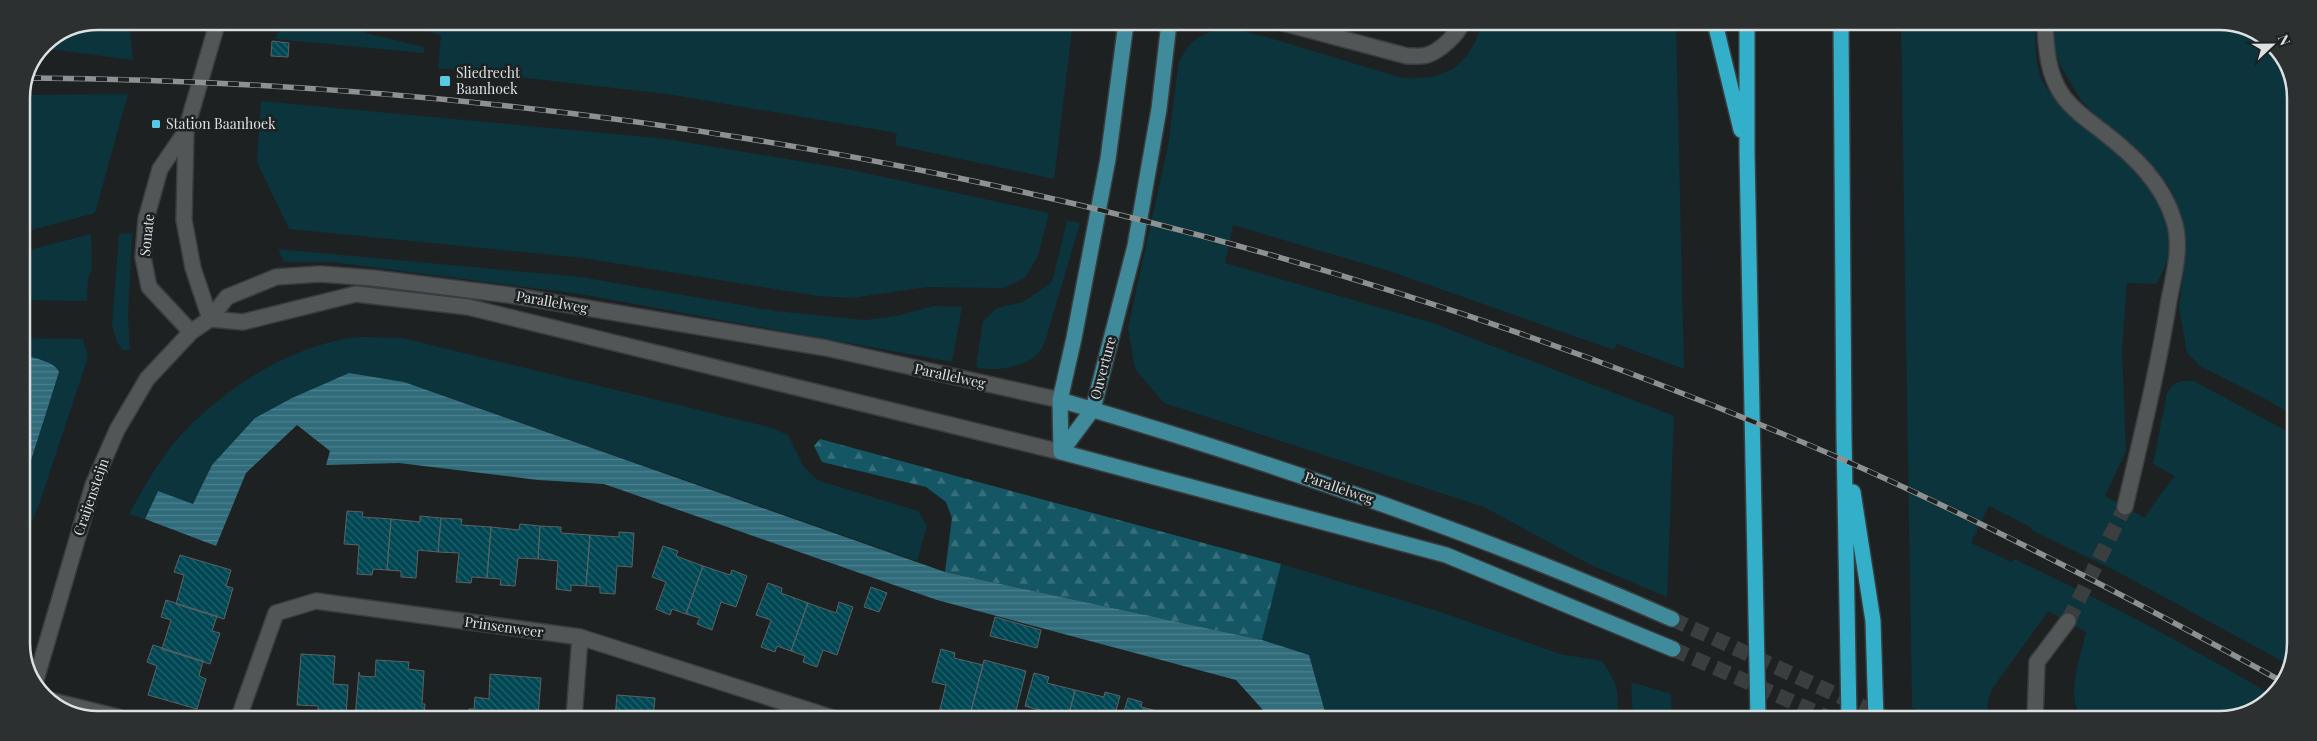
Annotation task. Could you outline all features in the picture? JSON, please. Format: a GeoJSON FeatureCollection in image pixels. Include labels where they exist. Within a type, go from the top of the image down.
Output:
{"type":"FeatureCollection","features":[{"type":"Feature","properties":{"kind":"highway"},"geometry":{"type":"LineString","coordinates":[[1717,30],[1747,153]]}},
{"type":"Feature","properties":{"kind":"highway"},"geometry":{"type":"LineString","coordinates":[[1747,30],[1747,153],[1758,711]]}},
{"type":"Feature","properties":{"kind":"highway"},"geometry":{"type":"LineString","coordinates":[[1841,30],[1844,437],[1849,711]]}},
{"type":"Feature","properties":{"kind":"highway"},"geometry":{"type":"LineString","coordinates":[[1844,437],[1873,621],[1876,711]]}},
{"type":"Feature","properties":{"kind":"main road"},"geometry":{"type":"LineString","coordinates":[[1061,452],[1060,400],[1074,338],[1108,159],[1125,30]]}},
{"type":"Feature","properties":{"kind":"main road","name":"Ouverture"},"geometry":{"type":"LineString","coordinates":[[1061,452],[1093,410],[1135,246],[1159,109],[1168,30]]}},
{"type":"Feature","properties":{"kind":"main road","name":"Parallelweg"},"geometry":{"type":"LineString","coordinates":[[1060,400],[1240,454],[1408,513],[1574,575],[1672,619]]}},
{"type":"Feature","properties":{"kind":"main road","name":"Parallelweg"},"geometry":{"type":"LineString","coordinates":[[1061,452],[1446,555],[1673,649]]}},
{"type":"Feature","properties":{"kind":"street","name":"Sonate"},"geometry":{"type":"LineString","coordinates":[[210,319],[193,268],[184,220],[186,130],[215,30]]}},
{"type":"Feature","properties":{"kind":"street"},"geometry":{"type":"LineString","coordinates":[[1309,30],[1407,56],[1426,56],[1444,44],[1459,30]]}},
{"type":"Feature","properties":{"kind":"street"},"geometry":{"type":"LineString","coordinates":[[2046,30],[2051,75],[2062,96],[2073,108],[2120,145],[2145,168],[2163,196],[2174,221],[2177,243],[2176,260],[2160,354],[2125,507]]}},
{"type":"Feature","properties":{"kind":"street","name":"Sonate"},"geometry":{"type":"LineString","coordinates":[[186,130],[160,168],[146,219],[143,257],[149,287],[191,332]]}},
{"type":"Feature","properties":{"kind":"street","name":"Parallelweg"},"geometry":{"type":"LineString","coordinates":[[191,332],[210,319],[227,297],[276,277],[320,274],[373,278],[509,295],[826,348],[1060,400]]}},
{"type":"Feature","properties":{"kind":"street","name":"Parallelweg"},"geometry":{"type":"LineString","coordinates":[[210,319],[243,322],[356,294],[468,307],[1061,452]]}},
{"type":"Feature","properties":{"kind":"street","name":"Craijensteijn"},"geometry":{"type":"LineString","coordinates":[[38,674],[93,485],[117,430],[147,379],[191,332]]}},
{"type":"Feature","properties":{"kind":"street","name":"Prinsenweer"},"geometry":{"type":"LineString","coordinates":[[241,711],[276,613],[316,601],[580,637],[811,711]]}},
{"type":"Feature","properties":{"kind":"street"},"geometry":{"type":"LineString","coordinates":[[2035,711],[2037,662],[2068,621]]}},
{"type":"Feature","properties":{"kind":"street"},"geometry":{"type":"LineString","coordinates":[[575,711],[580,637]]}},
{"type":"Feature","properties":{"kind":"street"},"geometry":{"type":"LineString","coordinates":[[72,706],[90,710]]}},
{"type":"Feature","properties":{"kind":"shaded area"},"geometry":{"type":"Polygon","coordinates":[[[130,30],[133,60],[51,49],[60,41],[85,31],[130,30]]]}},
{"type":"Feature","properties":{"kind":"shaded area"},"geometry":{"type":"Polygon","coordinates":[[[279,30],[366,30],[365,33],[424,47],[424,53],[275,39],[279,30]]]}},
{"type":"Feature","properties":{"kind":"shaded area"},"geometry":{"type":"Polygon","coordinates":[[[419,30],[1072,30],[1054,179],[895,145],[897,133],[667,94],[438,68],[441,35],[419,30]]]}},
{"type":"Feature","properties":{"kind":"shaded area"},"geometry":{"type":"Polygon","coordinates":[[[1215,30],[1237,30],[1402,78],[1418,78],[1431,77],[1454,68],[1471,50],[1480,30],[1676,30],[1684,369],[1617,344],[1614,350],[1389,271],[1233,225],[1225,263],[1433,323],[1674,416],[1667,597],[1589,564],[1484,507],[1164,403],[1135,369],[1128,328],[1168,145],[1179,61],[1187,48],[1197,38],[1215,30]]]}},
{"type":"Feature","properties":{"kind":"shaded area"},"geometry":{"type":"Polygon","coordinates":[[[1901,30],[2035,30],[2037,62],[2044,84],[2074,118],[2108,145],[2140,176],[2154,195],[2169,236],[2167,260],[2156,284],[2127,283],[2122,349],[2126,451],[2105,496],[2145,518],[2175,476],[2153,464],[2167,393],[2174,384],[2182,381],[2194,381],[2287,431],[2287,643],[2285,661],[2284,662],[2116,571],[2031,530],[2032,528],[1989,506],[1971,543],[2012,562],[2014,559],[2112,607],[2266,692],[2253,702],[2241,707],[2219,711],[2079,711],[2075,702],[2075,678],[2086,632],[2048,611],[1992,689],[1987,706],[1989,711],[1919,711],[1912,708],[1901,30]]]}},
{"type":"Feature","properties":{"kind":"shaded area"},"geometry":{"type":"Polygon","coordinates":[[[2054,30],[2219,30],[2237,32],[2257,41],[2276,60],[2285,80],[2287,94],[2287,412],[2200,366],[2187,353],[2179,307],[2187,244],[2181,217],[2171,189],[2145,159],[2099,119],[2081,100],[2061,67],[2056,52],[2054,30]]]}},
{"type":"Feature","properties":{"kind":"shaded area"},"geometry":{"type":"Polygon","coordinates":[[[128,94],[95,213],[30,231],[30,98],[30,95],[128,94]]]}},
{"type":"Feature","properties":{"kind":"shaded area"},"geometry":{"type":"Polygon","coordinates":[[[261,101],[667,139],[847,169],[1049,213],[1038,256],[1025,278],[1003,288],[927,287],[852,298],[818,296],[583,258],[289,229],[257,162],[261,101]]]}},
{"type":"Feature","properties":{"kind":"shaded area"},"geometry":{"type":"Polygon","coordinates":[[[1067,221],[1080,223],[1045,342],[1037,355],[1013,367],[989,369],[976,367],[983,321],[997,308],[1023,302],[1052,282],[1067,221]]]}},
{"type":"Feature","properties":{"kind":"shaded area"},"geometry":{"type":"Polygon","coordinates":[[[132,233],[128,317],[130,350],[122,350],[117,342],[112,325],[119,234],[132,233]]]}},
{"type":"Feature","properties":{"kind":"shaded area"},"geometry":{"type":"Polygon","coordinates":[[[91,234],[92,270],[88,277],[87,301],[30,300],[30,250],[91,234]]]}},
{"type":"Feature","properties":{"kind":"shaded area"},"geometry":{"type":"Polygon","coordinates":[[[278,249],[581,277],[776,311],[865,320],[896,316],[934,306],[962,307],[952,362],[580,294],[331,262],[284,262],[278,249]]]}},
{"type":"Feature","properties":{"kind":"shaded area"},"geometry":{"type":"Polygon","coordinates":[[[358,337],[402,338],[769,427],[788,435],[804,467],[817,480],[918,511],[927,525],[917,561],[404,382],[349,373],[292,398],[255,418],[212,465],[193,504],[158,491],[145,519],[129,514],[167,451],[174,443],[210,408],[251,377],[296,353],[320,345],[358,337]]]}},
{"type":"Feature","properties":{"kind":"shaded area"},"geometry":{"type":"Polygon","coordinates":[[[30,338],[83,339],[88,357],[40,502],[30,526],[30,464],[59,372],[52,364],[30,357],[30,338]]]}},
{"type":"Feature","properties":{"kind":"shaded area"},"geometry":{"type":"Polygon","coordinates":[[[30,356],[53,365],[59,372],[30,464],[30,356]]]}},
{"type":"Feature","properties":{"kind":"shaded area"},"geometry":{"type":"Polygon","coordinates":[[[349,373],[404,382],[945,572],[1262,640],[1309,655],[1325,711],[1264,711],[1236,680],[937,600],[604,484],[538,480],[399,463],[326,465],[330,451],[297,425],[246,473],[216,546],[145,519],[158,491],[193,504],[212,465],[255,418],[292,398],[349,373]]]}},
{"type":"Feature","properties":{"kind":"shaded area"},"geometry":{"type":"Polygon","coordinates":[[[1281,564],[1441,612],[1560,654],[1602,661],[1616,688],[1617,711],[1325,711],[1309,655],[1262,640],[1281,564]]]}},
{"type":"Feature","properties":{"kind":"shaded area"},"geometry":{"type":"Polygon","coordinates":[[[1631,682],[1671,694],[1672,711],[1633,711],[1631,682]]]}},
{"type":"Feature","properties":{"kind":"green space"},"geometry":{"type":"Polygon","coordinates":[[[820,439],[1281,564],[1262,640],[945,572],[952,518],[946,502],[926,487],[822,462],[814,446],[820,439]]]}},
{"type":"Feature","properties":{"kind":"building"},"geometry":{"type":"Polygon","coordinates":[[[272,41],[289,43],[288,57],[271,56],[272,41]]]}},
{"type":"Feature","properties":{"kind":"building"},"geometry":{"type":"Polygon","coordinates":[[[347,511],[363,512],[362,517],[391,519],[387,570],[373,569],[372,575],[357,574],[359,545],[344,544],[347,511]]]}},
{"type":"Feature","properties":{"kind":"building"},"geometry":{"type":"Polygon","coordinates":[[[420,516],[441,518],[438,552],[418,550],[416,578],[401,577],[401,571],[387,570],[391,519],[420,522],[420,516]]]}},
{"type":"Feature","properties":{"kind":"building"},"geometry":{"type":"Polygon","coordinates":[[[441,518],[462,519],[461,525],[491,527],[487,578],[472,577],[471,583],[456,582],[459,553],[438,552],[441,518]]]}},
{"type":"Feature","properties":{"kind":"building"},"geometry":{"type":"Polygon","coordinates":[[[520,524],[540,526],[538,559],[518,558],[515,586],[500,585],[501,579],[487,578],[491,527],[519,530],[520,524]]]}},
{"type":"Feature","properties":{"kind":"building"},"geometry":{"type":"Polygon","coordinates":[[[540,526],[561,527],[561,533],[590,535],[586,586],[571,585],[571,591],[556,589],[558,561],[538,559],[540,526]]]}},
{"type":"Feature","properties":{"kind":"building"},"geometry":{"type":"Polygon","coordinates":[[[619,532],[634,533],[632,567],[617,566],[615,594],[600,593],[600,587],[586,586],[590,535],[619,537],[619,532]]]}},
{"type":"Feature","properties":{"kind":"building"},"geometry":{"type":"Polygon","coordinates":[[[663,546],[678,551],[676,556],[703,566],[686,614],[672,609],[670,615],[656,609],[666,582],[652,577],[663,546]]]}},
{"type":"Feature","properties":{"kind":"building"},"geometry":{"type":"Polygon","coordinates":[[[180,555],[231,570],[226,586],[233,588],[224,619],[176,604],[184,575],[174,572],[180,555]]]}},
{"type":"Feature","properties":{"kind":"building"},"geometry":{"type":"Polygon","coordinates":[[[703,566],[730,575],[732,570],[747,576],[736,607],[721,602],[712,630],[697,624],[700,618],[686,614],[703,566]]]}},
{"type":"Feature","properties":{"kind":"building"},"geometry":{"type":"Polygon","coordinates":[[[768,583],[782,588],[781,593],[808,603],[791,651],[777,646],[775,652],[761,647],[771,620],[756,615],[768,583]]]}},
{"type":"Feature","properties":{"kind":"building"},"geometry":{"type":"Polygon","coordinates":[[[871,587],[887,593],[879,612],[864,607],[871,587]]]}},
{"type":"Feature","properties":{"kind":"building"},"geometry":{"type":"Polygon","coordinates":[[[166,600],[217,616],[212,631],[220,633],[210,664],[162,649],[171,620],[161,617],[166,600]]]}},
{"type":"Feature","properties":{"kind":"building"},"geometry":{"type":"Polygon","coordinates":[[[839,602],[853,607],[837,655],[823,650],[817,667],[803,662],[805,656],[791,651],[808,603],[836,613],[839,602]]]}},
{"type":"Feature","properties":{"kind":"building"},"geometry":{"type":"Polygon","coordinates":[[[995,617],[1041,630],[1037,648],[990,636],[995,617]]]}},
{"type":"Feature","properties":{"kind":"building"},"geometry":{"type":"Polygon","coordinates":[[[153,645],[203,661],[199,676],[206,679],[197,709],[148,695],[157,666],[147,662],[153,645]]]}},
{"type":"Feature","properties":{"kind":"building"},"geometry":{"type":"Polygon","coordinates":[[[941,649],[955,653],[954,658],[983,665],[971,711],[940,711],[946,685],[932,682],[941,649]]]}},
{"type":"Feature","properties":{"kind":"building"},"geometry":{"type":"Polygon","coordinates":[[[301,654],[335,656],[333,684],[348,685],[346,711],[318,711],[318,706],[297,705],[301,654]]]}},
{"type":"Feature","properties":{"kind":"building"},"geometry":{"type":"Polygon","coordinates":[[[376,660],[409,662],[408,669],[424,671],[422,704],[425,704],[424,711],[356,711],[359,672],[360,676],[375,677],[376,660]]]}},
{"type":"Feature","properties":{"kind":"building"},"geometry":{"type":"Polygon","coordinates":[[[984,660],[1026,671],[1016,711],[971,711],[984,660]]]}},
{"type":"Feature","properties":{"kind":"building"},"geometry":{"type":"Polygon","coordinates":[[[1034,673],[1049,677],[1047,683],[1075,690],[1070,711],[1039,711],[1025,706],[1034,673]]]}},
{"type":"Feature","properties":{"kind":"building"},"geometry":{"type":"Polygon","coordinates":[[[490,674],[541,678],[538,711],[469,711],[469,709],[474,709],[475,697],[489,699],[490,674]]]}},
{"type":"Feature","properties":{"kind":"building"},"geometry":{"type":"Polygon","coordinates":[[[1075,690],[1104,697],[1105,692],[1120,696],[1116,711],[1070,711],[1075,690]]]}},
{"type":"Feature","properties":{"kind":"building"},"geometry":{"type":"Polygon","coordinates":[[[617,695],[655,698],[654,711],[616,711],[617,695]]]}},
{"type":"Feature","properties":{"kind":"building"},"geometry":{"type":"Polygon","coordinates":[[[1128,698],[1142,702],[1141,707],[1157,711],[1124,711],[1128,698]]]}},
{"type":"Feature","properties":{"kind":"tunnel"},"geometry":{"type":"LineString","coordinates":[[2068,621],[2125,507]]}},
{"type":"Feature","properties":{"kind":"tunnel"},"geometry":{"type":"LineString","coordinates":[[1672,619],[1872,711]]}},
{"type":"Feature","properties":{"kind":"tunnel"},"geometry":{"type":"LineString","coordinates":[[1673,649],[1813,711]]}},
{"type":"Feature","properties":{"kind":"railway"},"geometry":{"type":"LineString","coordinates":[[33,78],[262,86],[494,105],[724,135],[953,177],[1179,230],[1402,294],[1621,370],[1837,457],[1950,509],[2062,564],[2277,679]]}},
{"type":"Feature","properties":{"kind":"place","name":"Sliedrecht Baanhoek"},"geometry":{"type":"Point","coordinates":[445,81]}},
{"type":"Feature","properties":{"kind":"place","name":"Station Baanhoek"},"geometry":{"type":"Point","coordinates":[156,124]}}]}
